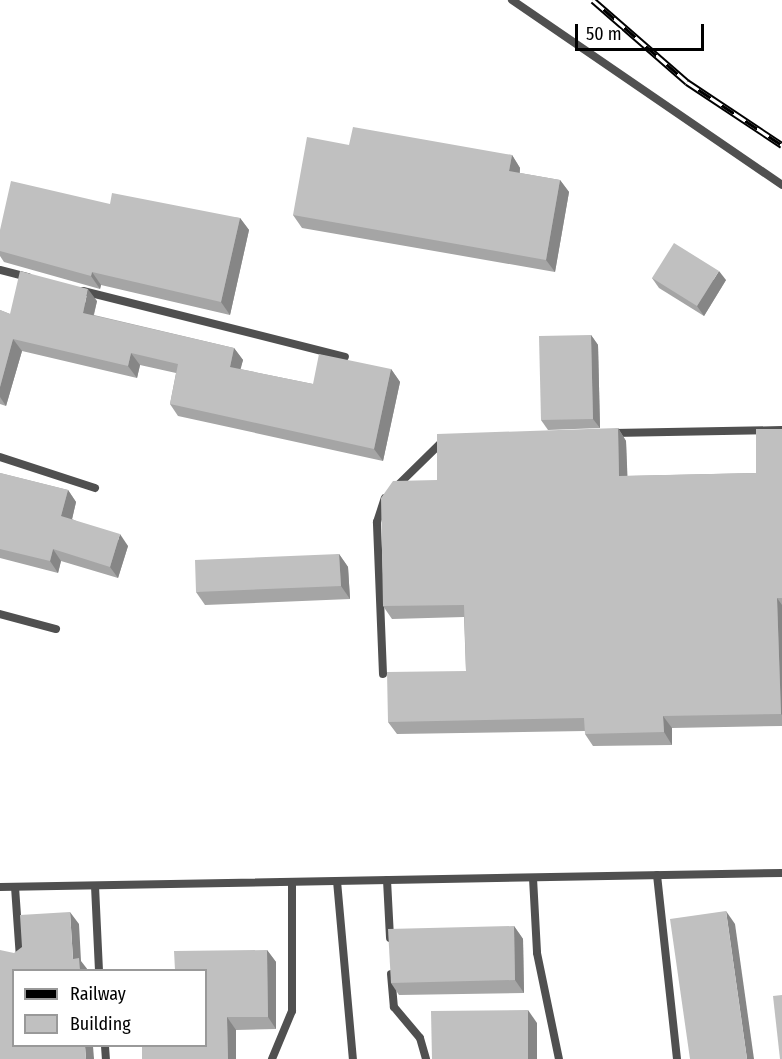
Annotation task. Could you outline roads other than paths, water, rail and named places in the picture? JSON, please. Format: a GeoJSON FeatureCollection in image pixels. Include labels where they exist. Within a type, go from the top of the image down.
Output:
{"type":"FeatureCollection","features":[{"type":"Feature","properties":{"kind":"lane"},"geometry":{"type":"LineString","coordinates":[[512,0],[782,185]]}},
{"type":"Feature","properties":{"kind":"lane"},"geometry":{"type":"LineString","coordinates":[[0,270],[34,279]]}},
{"type":"Feature","properties":{"kind":"lane"},"geometry":{"type":"LineString","coordinates":[[68,287],[345,357]]}},
{"type":"Feature","properties":{"kind":"lane"},"geometry":{"type":"LineString","coordinates":[[606,434],[782,430]]}},
{"type":"Feature","properties":{"kind":"lane"},"geometry":{"type":"LineString","coordinates":[[383,674],[378,510],[437,445],[453,436]]}},
{"type":"Feature","properties":{"kind":"lane"},"geometry":{"type":"LineString","coordinates":[[0,457],[95,488]]}},
{"type":"Feature","properties":{"kind":"lane"},"geometry":{"type":"LineString","coordinates":[[0,614],[56,629]]}},
{"type":"Feature","properties":{"kind":"lane"},"geometry":{"type":"LineString","coordinates":[[0,888],[782,873]]}},
{"type":"Feature","properties":{"kind":"lane"},"geometry":{"type":"LineString","coordinates":[[657,875],[677,1059]]}},
{"type":"Feature","properties":{"kind":"lane"},"geometry":{"type":"LineString","coordinates":[[533,878],[537,952],[559,1059]]}},
{"type":"Feature","properties":{"kind":"lane"},"geometry":{"type":"LineString","coordinates":[[337,880],[353,1059]]}},
{"type":"Feature","properties":{"kind":"lane"},"geometry":{"type":"LineString","coordinates":[[387,880],[390,948]]}},
{"type":"Feature","properties":{"kind":"lane"},"geometry":{"type":"LineString","coordinates":[[272,1059],[292,1011],[292,882]]}},
{"type":"Feature","properties":{"kind":"lane"},"geometry":{"type":"LineString","coordinates":[[95,886],[99,969]]}},
{"type":"Feature","properties":{"kind":"lane"},"geometry":{"type":"LineString","coordinates":[[15,887],[20,960]]}},
{"type":"Feature","properties":{"kind":"lane"},"geometry":{"type":"LineString","coordinates":[[390,959],[394,1007],[420,1038],[426,1059]]}},
{"type":"Feature","properties":{"kind":"railway"},"geometry":{"type":"LineString","coordinates":[[593,0],[687,82],[782,145]]}}]}
